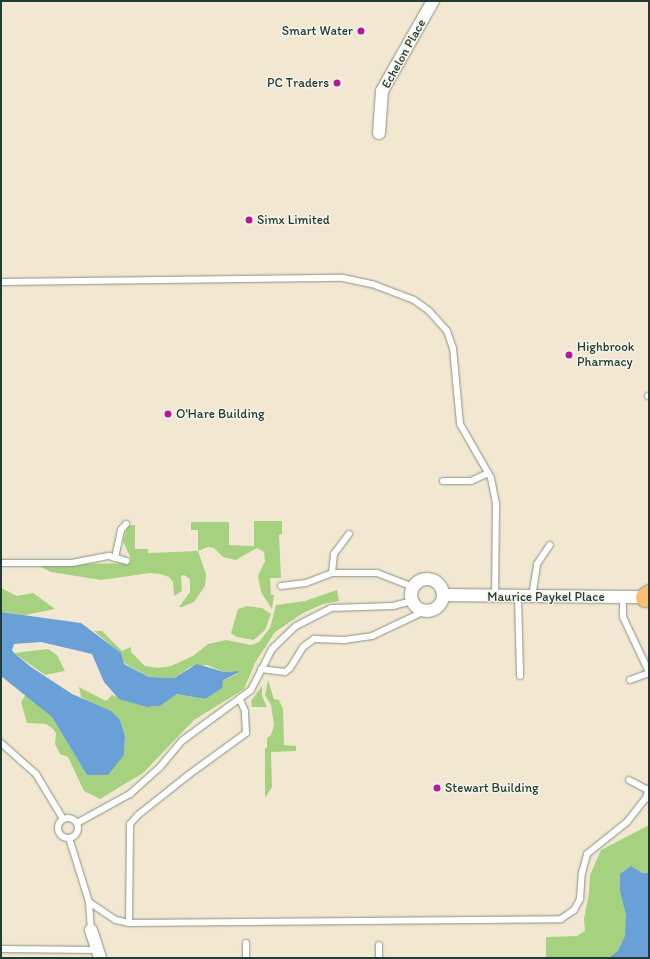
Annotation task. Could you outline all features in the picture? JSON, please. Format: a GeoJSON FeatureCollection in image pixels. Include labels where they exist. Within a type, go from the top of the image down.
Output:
{"type":"FeatureCollection","features":[{"type":"Feature","properties":{"kind":"street","name":"Echelon Place"},"geometry":{"type":"LineString","coordinates":[[378,133],[382,91],[433,1]]}},
{"type":"Feature","properties":{"kind":"street"},"geometry":{"type":"LineString","coordinates":[[422,580],[434,581],[439,584],[443,596],[439,605],[425,611],[412,601],[413,588],[422,580]]}},
{"type":"Feature","properties":{"kind":"street","name":"Maurice Paykel Place"},"geometry":{"type":"LineString","coordinates":[[443,596],[648,597]]}},
{"type":"Feature","properties":{"kind":"street"},"geometry":{"type":"LineString","coordinates":[[91,930],[99,954]]}},
{"type":"Feature","properties":{"kind":"lane"},"geometry":{"type":"LineString","coordinates":[[1,282],[343,278],[372,284],[414,300],[429,311],[447,331],[453,348],[460,424],[488,473],[496,504],[495,596]]}},
{"type":"Feature","properties":{"kind":"lane"},"geometry":{"type":"LineString","coordinates":[[443,481],[471,481],[488,473]]}},
{"type":"Feature","properties":{"kind":"lane"},"geometry":{"type":"LineString","coordinates":[[116,558],[121,530],[126,524]]}},
{"type":"Feature","properties":{"kind":"lane"},"geometry":{"type":"LineString","coordinates":[[332,573],[334,554],[349,534]]}},
{"type":"Feature","properties":{"kind":"lane"},"geometry":{"type":"LineString","coordinates":[[532,597],[537,564],[550,545]]}},
{"type":"Feature","properties":{"kind":"lane"},"geometry":{"type":"LineString","coordinates":[[1,563],[72,563],[109,556],[126,561]]}},
{"type":"Feature","properties":{"kind":"lane"},"geometry":{"type":"LineString","coordinates":[[281,586],[306,583],[332,573],[372,572],[413,588]]}},
{"type":"Feature","properties":{"kind":"lane"},"geometry":{"type":"LineString","coordinates":[[518,597],[520,676]]}},
{"type":"Feature","properties":{"kind":"lane"},"geometry":{"type":"LineString","coordinates":[[623,597],[626,624],[649,672],[630,680]]}},
{"type":"Feature","properties":{"kind":"lane"},"geometry":{"type":"LineString","coordinates":[[77,823],[130,794],[160,767],[183,740],[240,700],[251,690],[261,669],[281,638],[317,614],[331,608],[393,606],[412,601]]}},
{"type":"Feature","properties":{"kind":"lane"},"geometry":{"type":"LineString","coordinates":[[261,669],[285,672],[290,668],[303,647],[314,640],[344,640],[372,636],[425,611]]}},
{"type":"Feature","properties":{"kind":"lane"},"geometry":{"type":"LineString","coordinates":[[129,923],[130,824],[138,815],[187,776],[246,733],[245,711],[240,700]]}},
{"type":"Feature","properties":{"kind":"lane"},"geometry":{"type":"LineString","coordinates":[[1,743],[36,774],[63,819]]}},
{"type":"Feature","properties":{"kind":"lane"},"geometry":{"type":"LineString","coordinates":[[89,902],[116,920],[129,923],[560,919],[574,910],[580,899],[582,873],[587,854],[627,822],[646,798],[649,789],[629,780]]}},
{"type":"Feature","properties":{"kind":"lane"},"geometry":{"type":"LineString","coordinates":[[69,838],[78,832],[77,823],[70,818],[63,819],[58,826],[59,832],[69,838],[89,902],[91,930]]}},
{"type":"Feature","properties":{"kind":"lane"},"geometry":{"type":"LineString","coordinates":[[246,943],[246,958]]}},
{"type":"Feature","properties":{"kind":"lane"},"geometry":{"type":"LineString","coordinates":[[379,945],[379,958]]}},
{"type":"Feature","properties":{"kind":"lane"},"geometry":{"type":"LineString","coordinates":[[1,949],[99,954]]}},
{"type":"Feature","properties":{"kind":"green space"},"geometry":{"type":"Polygon","coordinates":[[[254,521],[282,521],[282,534],[279,535],[281,578],[270,578],[271,595],[274,595],[272,609],[261,592],[258,576],[265,561],[264,552],[257,548],[236,560],[223,557],[214,548],[208,547],[198,551],[198,530],[191,530],[191,522],[229,522],[229,545],[254,546],[254,521]]]}},
{"type":"Feature","properties":{"kind":"green space"},"geometry":{"type":"Polygon","coordinates":[[[135,525],[135,549],[148,549],[148,553],[198,551],[206,574],[205,586],[194,602],[182,607],[179,607],[190,592],[190,579],[184,575],[181,576],[182,591],[174,596],[173,582],[169,577],[160,574],[150,573],[101,580],[51,572],[37,565],[130,563],[131,559],[123,541],[128,526],[135,525]]]}},
{"type":"Feature","properties":{"kind":"green space"},"geometry":{"type":"Polygon","coordinates":[[[1,588],[17,596],[33,593],[55,609],[25,615],[1,612],[1,588]]]}},
{"type":"Feature","properties":{"kind":"green space"},"geometry":{"type":"Polygon","coordinates":[[[337,590],[339,601],[323,604],[303,613],[275,632],[255,663],[244,689],[194,720],[143,773],[100,799],[84,791],[68,757],[60,754],[55,744],[56,733],[53,729],[46,724],[27,723],[21,702],[26,694],[52,717],[87,775],[124,755],[125,736],[120,720],[81,697],[79,687],[106,701],[112,695],[147,707],[160,706],[177,694],[205,699],[223,680],[238,674],[237,671],[224,672],[207,665],[190,667],[174,678],[149,677],[124,663],[120,653],[94,631],[102,631],[122,651],[131,647],[131,652],[145,666],[158,668],[171,666],[193,656],[208,644],[226,640],[251,645],[259,642],[270,628],[276,605],[305,601],[337,590]]]}},
{"type":"Feature","properties":{"kind":"green space"},"geometry":{"type":"Polygon","coordinates":[[[247,606],[262,608],[271,614],[265,630],[254,640],[237,637],[231,633],[238,609],[247,606]]]}},
{"type":"Feature","properties":{"kind":"green space"},"geometry":{"type":"Polygon","coordinates":[[[48,649],[57,655],[65,671],[45,675],[14,653],[48,649]]]}},
{"type":"Feature","properties":{"kind":"green space"},"geometry":{"type":"Polygon","coordinates":[[[268,680],[274,699],[279,700],[283,709],[284,745],[296,746],[296,751],[271,752],[272,787],[265,798],[265,748],[267,748],[267,738],[271,735],[274,725],[271,705],[265,695],[268,680]]]}},
{"type":"Feature","properties":{"kind":"green space"},"geometry":{"type":"Polygon","coordinates":[[[262,686],[262,696],[267,707],[252,707],[251,701],[262,686]]]}},
{"type":"Feature","properties":{"kind":"green space"},"geometry":{"type":"Polygon","coordinates":[[[649,825],[649,958],[546,958],[546,937],[577,936],[585,931],[584,919],[589,893],[590,875],[601,850],[649,825]]]}},
{"type":"Feature","properties":{"kind":"water"},"geometry":{"type":"Polygon","coordinates":[[[1,612],[81,623],[121,653],[124,664],[149,677],[174,678],[197,664],[224,672],[238,671],[238,673],[223,680],[222,688],[205,699],[177,694],[160,706],[147,707],[119,699],[104,682],[92,654],[41,642],[14,644],[12,650],[14,653],[31,667],[72,694],[111,711],[120,720],[125,736],[124,755],[108,775],[87,775],[52,717],[1,676],[1,612]]]}},
{"type":"Feature","properties":{"kind":"water"},"geometry":{"type":"Polygon","coordinates":[[[631,866],[642,873],[649,873],[649,958],[609,958],[618,951],[625,936],[626,915],[620,891],[620,874],[631,866]]]}},
{"type":"Feature","properties":{"kind":"place","name":"Smart Water"},"geometry":{"type":"Point","coordinates":[361,31]}},
{"type":"Feature","properties":{"kind":"place","name":"PC Traders"},"geometry":{"type":"Point","coordinates":[337,83]}},
{"type":"Feature","properties":{"kind":"place","name":"Simx Limited"},"geometry":{"type":"Point","coordinates":[249,220]}},
{"type":"Feature","properties":{"kind":"place","name":"Highbrook Pharmacy"},"geometry":{"type":"Point","coordinates":[569,355]}},
{"type":"Feature","properties":{"kind":"place","name":"O'Hare Building"},"geometry":{"type":"Point","coordinates":[168,414]}},
{"type":"Feature","properties":{"kind":"place","name":"Stewart Building"},"geometry":{"type":"Point","coordinates":[437,788]}}]}
